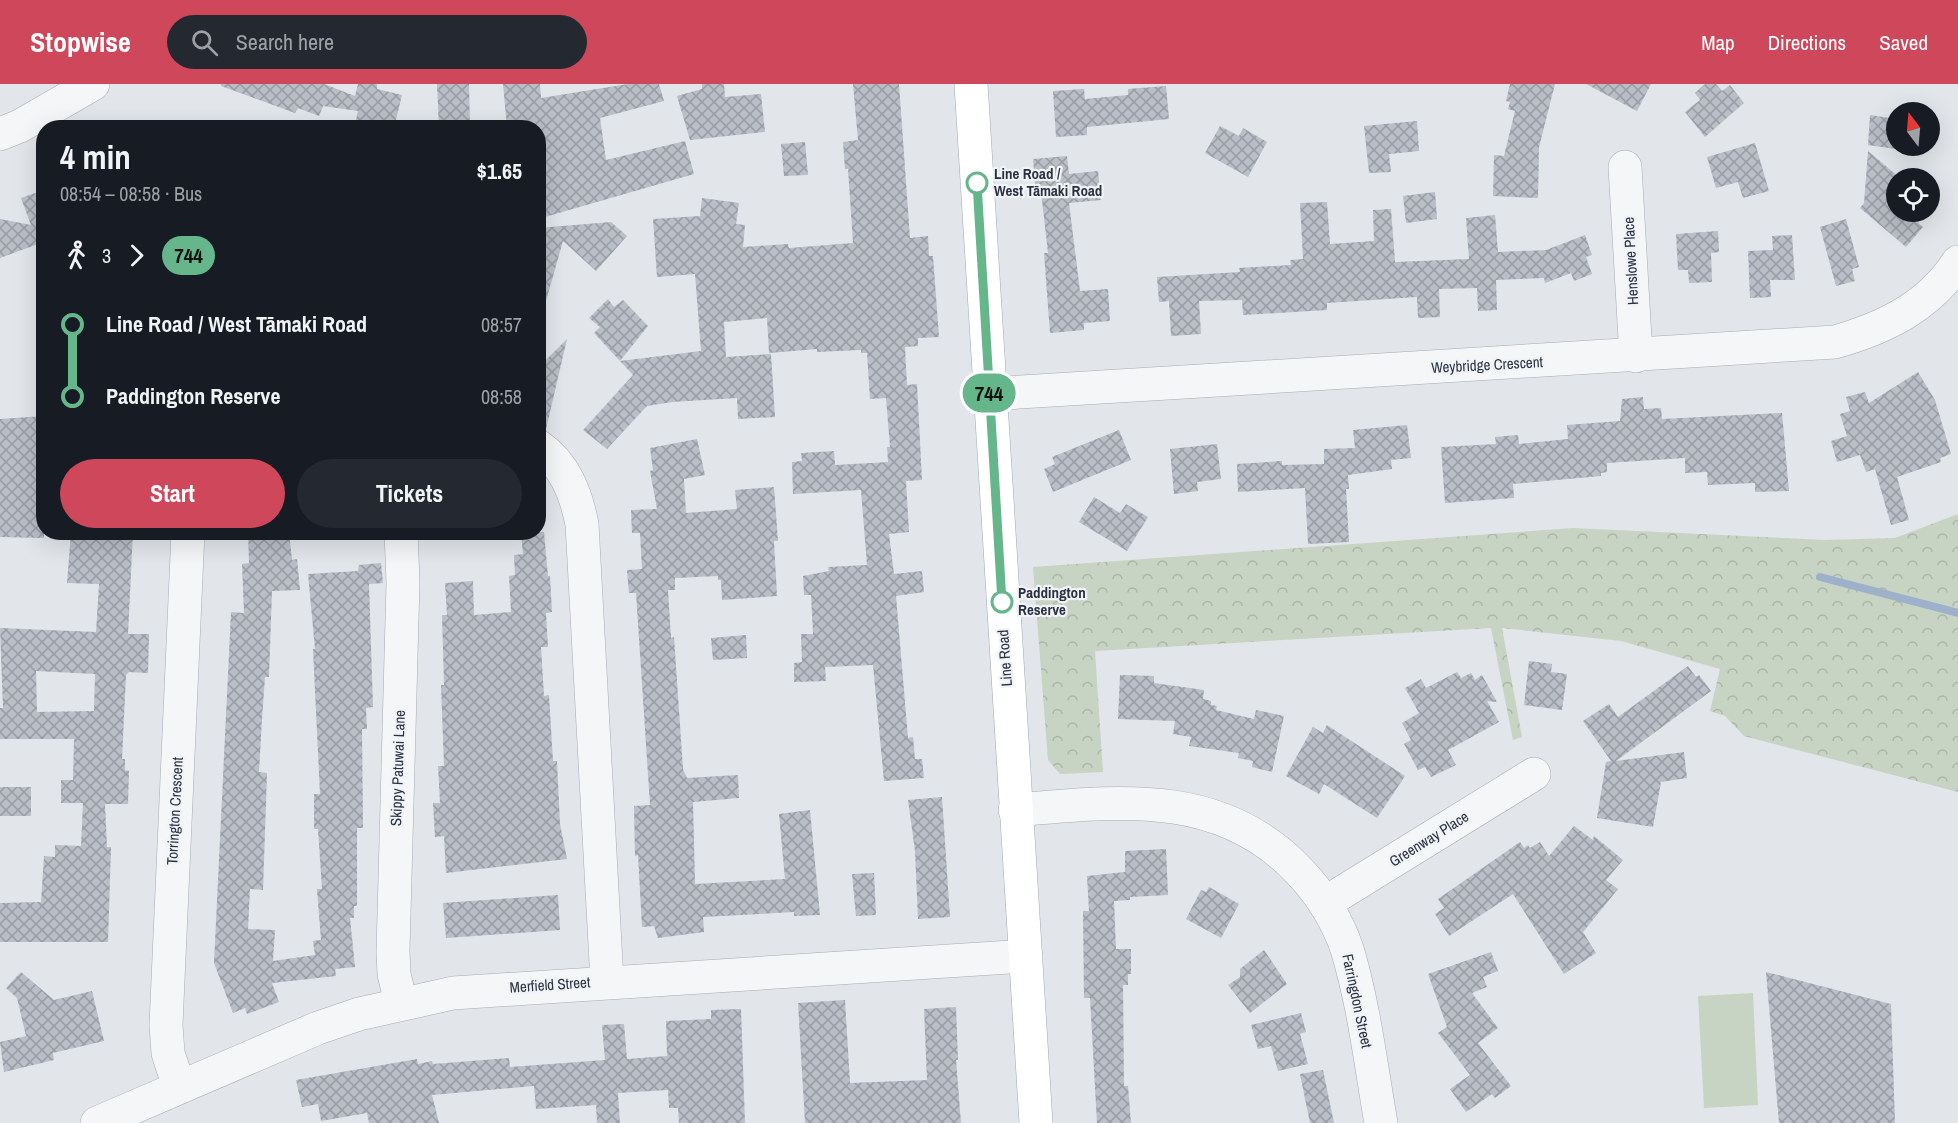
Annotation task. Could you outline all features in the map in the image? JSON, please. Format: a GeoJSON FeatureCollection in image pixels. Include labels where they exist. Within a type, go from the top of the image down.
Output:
{"type":"FeatureCollection","features":[{"type":"Feature","properties":{"kind":"main road","name":"Line Road"},"geometry":{"type":"LineString","coordinates":[[971,84],[1036,1123]]}},
{"type":"Feature","properties":{"kind":"street"},"geometry":{"type":"LineString","coordinates":[[0,134],[20,126],[93,84]]}},
{"type":"Feature","properties":{"kind":"street","name":"Henslowe Place"},"geometry":{"type":"LineString","coordinates":[[1625,167],[1636,356]]}},
{"type":"Feature","properties":{"kind":"street","name":"Weybridge Crescent"},"geometry":{"type":"LineString","coordinates":[[989,394],[1835,342],[1867,333],[1890,323],[1918,305],[1938,287],[1958,262]]}},
{"type":"Feature","properties":{"kind":"street"},"geometry":{"type":"LineString","coordinates":[[546,451],[568,481],[577,500],[582,524],[607,981]]}},
{"type":"Feature","properties":{"kind":"street","name":"Torrington Crescent"},"geometry":{"type":"LineString","coordinates":[[179,1087],[168,1053],[166,1025],[188,540]]}},
{"type":"Feature","properties":{"kind":"street","name":"Skippy Patuwai Lane"},"geometry":{"type":"LineString","coordinates":[[401,540],[404,583],[393,951],[394,974],[401,1003]]}},
{"type":"Feature","properties":{"kind":"street","name":"Greenway Place"},"geometry":{"type":"LineString","coordinates":[[1325,903],[1534,774]]}},
{"type":"Feature","properties":{"kind":"street","name":"Farringdon Street"},"geometry":{"type":"LineString","coordinates":[[1015,810],[1160,804],[1214,814],[1272,845],[1310,883],[1325,903],[1341,934],[1352,971],[1381,1123]]}},
{"type":"Feature","properties":{"kind":"street","name":"Merfield Street"},"geometry":{"type":"LineString","coordinates":[[97,1123],[294,1037],[359,1014],[453,993],[607,981],[1026,956]]}},
{"type":"Feature","properties":{"kind":"green space","name":"Paddington Reserve"},"geometry":{"type":"Polygon","coordinates":[[[1958,514],[1958,792],[1744,736],[1725,716],[1710,711],[1720,669],[1621,641],[1502,628],[1522,737],[1513,740],[1491,628],[1095,651],[1103,772],[1060,774],[1048,760],[1033,567],[1573,528],[1825,540],[1895,538],[1958,514]]]}},
{"type":"Feature","properties":{"kind":"green space"},"geometry":{"type":"Polygon","coordinates":[[[1753,993],[1758,1105],[1704,1108],[1698,996],[1753,993]]]}},
{"type":"Feature","properties":{"kind":"building"},"geometry":{"type":"Polygon","coordinates":[[[221,84],[324,84],[355,96],[358,84],[377,84],[377,89],[402,95],[396,120],[356,120],[358,111],[323,106],[319,116],[298,108],[295,113],[221,86],[221,84]]]}},
{"type":"Feature","properties":{"kind":"building"},"geometry":{"type":"Polygon","coordinates":[[[437,84],[469,84],[470,120],[439,120],[437,84]]]}},
{"type":"Feature","properties":{"kind":"building"},"geometry":{"type":"Polygon","coordinates":[[[503,84],[540,84],[541,98],[628,84],[659,84],[664,101],[600,118],[606,160],[685,141],[694,174],[546,217],[546,120],[506,120],[503,84]]]}},
{"type":"Feature","properties":{"kind":"building"},"geometry":{"type":"Polygon","coordinates":[[[702,84],[724,84],[725,97],[761,94],[765,132],[690,140],[677,96],[702,89],[702,84]]]}},
{"type":"Feature","properties":{"kind":"building"},"geometry":{"type":"Polygon","coordinates":[[[853,84],[899,84],[910,238],[928,236],[929,256],[933,256],[939,337],[918,338],[918,346],[905,347],[907,385],[917,384],[922,480],[906,481],[909,532],[889,534],[894,574],[922,571],[924,592],[896,596],[908,738],[913,737],[915,759],[922,759],[924,778],[884,781],[873,665],[825,667],[826,681],[794,682],[794,663],[802,662],[801,634],[813,634],[811,595],[804,595],[803,576],[829,571],[828,567],[867,565],[861,490],[793,494],[792,462],[802,461],[801,453],[834,451],[835,465],[888,462],[887,447],[890,447],[886,398],[870,399],[867,353],[861,353],[861,350],[817,352],[817,349],[769,353],[767,318],[724,322],[726,357],[771,354],[775,417],[738,419],[737,398],[672,402],[647,406],[607,449],[583,430],[633,375],[620,361],[701,351],[695,274],[657,277],[653,219],[700,216],[702,198],[739,203],[736,224],[745,225],[743,247],[788,244],[789,248],[853,243],[848,169],[845,169],[843,142],[858,140],[853,84]]]}},
{"type":"Feature","properties":{"kind":"building"},"geometry":{"type":"Polygon","coordinates":[[[1510,84],[1555,84],[1539,147],[1538,198],[1493,196],[1494,155],[1504,156],[1515,111],[1508,109],[1510,102],[1506,101],[1510,84]]]}},
{"type":"Feature","properties":{"kind":"building"},"geometry":{"type":"Polygon","coordinates":[[[1586,84],[1651,84],[1637,111],[1586,84]]]}},
{"type":"Feature","properties":{"kind":"building"},"geometry":{"type":"Polygon","coordinates":[[[1705,84],[1716,84],[1722,91],[1730,85],[1744,103],[1705,137],[1685,112],[1700,100],[1695,93],[1705,84]]]}},
{"type":"Feature","properties":{"kind":"building"},"geometry":{"type":"Polygon","coordinates":[[[1166,86],[1169,119],[1087,127],[1087,135],[1056,137],[1053,91],[1084,89],[1085,99],[1128,95],[1128,89],[1166,86]]]}},
{"type":"Feature","properties":{"kind":"building"},"geometry":{"type":"Polygon","coordinates":[[[1870,115],[1886,117],[1886,148],[1868,145],[1870,115]]]}},
{"type":"Feature","properties":{"kind":"building"},"geometry":{"type":"Polygon","coordinates":[[[1417,121],[1419,151],[1389,154],[1391,172],[1369,173],[1364,126],[1417,121]]]}},
{"type":"Feature","properties":{"kind":"building"},"geometry":{"type":"Polygon","coordinates":[[[1220,126],[1239,136],[1243,128],[1267,142],[1248,177],[1205,153],[1220,126]]]}},
{"type":"Feature","properties":{"kind":"building"},"geometry":{"type":"Polygon","coordinates":[[[805,142],[808,175],[784,176],[781,144],[805,142]]]}},
{"type":"Feature","properties":{"kind":"building"},"geometry":{"type":"Polygon","coordinates":[[[1755,143],[1769,191],[1743,198],[1738,182],[1716,188],[1707,157],[1755,143]]]}},
{"type":"Feature","properties":{"kind":"building"},"geometry":{"type":"Polygon","coordinates":[[[1868,151],[1888,168],[1886,168],[1886,222],[1917,222],[1923,227],[1906,247],[1860,208],[1864,203],[1868,151]]]}},
{"type":"Feature","properties":{"kind":"building"},"geometry":{"type":"Polygon","coordinates":[[[1067,156],[1069,174],[1098,171],[1101,200],[1069,203],[1080,291],[1108,289],[1110,321],[1084,323],[1084,330],[1050,333],[1044,253],[1048,253],[1041,192],[1036,192],[1033,159],[1067,156]]]}},
{"type":"Feature","properties":{"kind":"building"},"geometry":{"type":"Polygon","coordinates":[[[1435,192],[1437,219],[1406,223],[1403,196],[1435,192]]]}},
{"type":"Feature","properties":{"kind":"building"},"geometry":{"type":"Polygon","coordinates":[[[36,193],[36,245],[0,258],[0,219],[31,225],[21,198],[36,193]]]}},
{"type":"Feature","properties":{"kind":"building"},"geometry":{"type":"Polygon","coordinates":[[[1327,202],[1330,244],[1374,241],[1373,210],[1391,209],[1395,262],[1469,259],[1466,218],[1495,215],[1498,252],[1546,250],[1585,235],[1592,255],[1586,257],[1592,274],[1574,281],[1571,273],[1545,283],[1544,278],[1496,280],[1497,310],[1478,311],[1477,288],[1439,289],[1440,317],[1418,318],[1417,297],[1327,303],[1327,310],[1243,315],[1242,300],[1199,301],[1201,334],[1171,336],[1169,301],[1159,302],[1157,277],[1240,272],[1239,268],[1291,265],[1290,260],[1303,259],[1300,203],[1327,202]]]}},
{"type":"Feature","properties":{"kind":"building"},"geometry":{"type":"Polygon","coordinates":[[[1846,219],[1859,267],[1852,269],[1855,281],[1836,286],[1820,227],[1846,219]]]}},
{"type":"Feature","properties":{"kind":"building"},"geometry":{"type":"Polygon","coordinates":[[[611,222],[627,236],[596,271],[563,241],[546,301],[546,227],[611,222]]]}},
{"type":"Feature","properties":{"kind":"building"},"geometry":{"type":"Polygon","coordinates":[[[1718,231],[1719,252],[1711,253],[1712,282],[1689,283],[1688,270],[1678,270],[1676,234],[1718,231]]]}},
{"type":"Feature","properties":{"kind":"building"},"geometry":{"type":"Polygon","coordinates":[[[1792,235],[1795,280],[1770,280],[1771,297],[1750,298],[1748,251],[1773,250],[1772,236],[1792,235]]]}},
{"type":"Feature","properties":{"kind":"building"},"geometry":{"type":"Polygon","coordinates":[[[608,299],[614,307],[623,300],[648,326],[620,361],[594,333],[600,327],[589,318],[608,299]]]}},
{"type":"Feature","properties":{"kind":"building"},"geometry":{"type":"Polygon","coordinates":[[[567,339],[546,429],[546,360],[567,339]]]}},
{"type":"Feature","properties":{"kind":"building"},"geometry":{"type":"Polygon","coordinates":[[[1918,372],[1935,400],[1951,454],[1940,458],[1941,462],[1897,477],[1909,520],[1891,525],[1875,469],[1866,472],[1860,455],[1837,462],[1831,441],[1847,436],[1840,414],[1850,411],[1846,397],[1865,392],[1869,403],[1918,372]]]}},
{"type":"Feature","properties":{"kind":"building"},"geometry":{"type":"Polygon","coordinates":[[[1643,397],[1644,409],[1661,408],[1662,419],[1782,413],[1789,491],[1755,492],[1755,483],[1708,485],[1707,472],[1685,473],[1685,458],[1607,463],[1607,472],[1601,473],[1601,476],[1513,484],[1514,498],[1445,503],[1441,447],[1496,444],[1495,437],[1518,435],[1519,444],[1568,439],[1567,425],[1620,421],[1622,399],[1643,397]]]}},
{"type":"Feature","properties":{"kind":"building"},"geometry":{"type":"Polygon","coordinates":[[[36,417],[36,538],[0,537],[0,419],[36,417]]]}},
{"type":"Feature","properties":{"kind":"building"},"geometry":{"type":"Polygon","coordinates":[[[1407,425],[1411,458],[1391,460],[1392,469],[1348,475],[1349,489],[1346,489],[1349,542],[1308,544],[1305,488],[1238,492],[1237,464],[1282,461],[1282,465],[1324,464],[1324,449],[1355,448],[1353,430],[1407,425]]]}},
{"type":"Feature","properties":{"kind":"building"},"geometry":{"type":"Polygon","coordinates":[[[1119,430],[1131,460],[1053,492],[1044,469],[1055,464],[1052,457],[1119,430]]]}},
{"type":"Feature","properties":{"kind":"building"},"geometry":{"type":"Polygon","coordinates":[[[697,439],[705,475],[684,479],[686,513],[737,509],[735,490],[774,487],[778,541],[774,541],[777,596],[722,600],[721,580],[718,580],[718,576],[675,578],[675,590],[668,590],[671,638],[674,637],[683,769],[687,778],[738,775],[739,798],[693,802],[695,884],[785,879],[779,814],[810,810],[820,915],[794,916],[794,912],[703,917],[704,932],[658,938],[654,926],[642,927],[638,855],[635,856],[634,806],[650,805],[636,593],[629,593],[627,570],[642,569],[640,533],[632,533],[631,510],[657,509],[650,471],[653,470],[650,448],[697,439]]]}},
{"type":"Feature","properties":{"kind":"building"},"geometry":{"type":"Polygon","coordinates":[[[1217,444],[1221,479],[1197,482],[1198,491],[1174,494],[1170,449],[1217,444]]]}},
{"type":"Feature","properties":{"kind":"building"},"geometry":{"type":"Polygon","coordinates":[[[1094,497],[1120,513],[1126,504],[1148,517],[1127,551],[1079,522],[1094,497]]]}},
{"type":"Feature","properties":{"kind":"building"},"geometry":{"type":"Polygon","coordinates":[[[70,540],[133,540],[128,634],[149,634],[148,673],[129,672],[126,675],[122,759],[125,759],[125,770],[129,771],[128,804],[105,804],[107,847],[111,847],[108,942],[0,942],[0,903],[41,902],[44,856],[55,857],[55,845],[81,846],[83,803],[61,803],[61,780],[73,780],[74,739],[0,739],[0,708],[3,708],[0,628],[96,632],[99,584],[67,583],[70,540]],[[36,671],[37,712],[94,711],[95,674],[36,671]]]}},
{"type":"Feature","properties":{"kind":"building"},"geometry":{"type":"Polygon","coordinates":[[[248,540],[290,540],[292,560],[297,559],[300,590],[272,591],[269,677],[265,677],[259,772],[267,773],[263,890],[250,889],[248,929],[275,930],[273,961],[315,955],[313,941],[321,940],[317,889],[322,889],[318,829],[314,829],[314,794],[320,794],[313,649],[315,649],[308,574],[358,571],[359,565],[381,563],[383,583],[369,584],[373,707],[366,708],[367,729],[362,729],[363,828],[357,828],[357,906],[354,906],[354,918],[350,918],[355,967],[335,969],[336,976],[272,983],[279,1002],[247,1014],[245,1008],[233,1013],[214,963],[231,612],[244,613],[242,564],[249,563],[248,540]]]}},
{"type":"Feature","properties":{"kind":"building"},"geometry":{"type":"Polygon","coordinates":[[[522,540],[545,540],[552,612],[546,613],[548,647],[541,647],[544,696],[549,695],[553,761],[557,761],[560,824],[567,859],[446,873],[444,836],[435,837],[433,803],[440,803],[438,766],[444,766],[441,685],[444,685],[442,615],[447,615],[445,583],[473,581],[474,615],[511,612],[509,576],[515,575],[514,555],[523,554],[522,540]]]}},
{"type":"Feature","properties":{"kind":"building"},"geometry":{"type":"Polygon","coordinates":[[[746,635],[747,658],[713,660],[711,638],[746,635]]]}},
{"type":"Feature","properties":{"kind":"building"},"geometry":{"type":"Polygon","coordinates":[[[1529,661],[1552,664],[1551,672],[1567,674],[1562,710],[1524,705],[1529,661]]]}},
{"type":"Feature","properties":{"kind":"building"},"geometry":{"type":"Polygon","coordinates":[[[1688,666],[1696,677],[1699,675],[1711,691],[1616,761],[1684,752],[1687,778],[1661,782],[1653,827],[1597,818],[1606,762],[1611,761],[1583,721],[1609,704],[1618,717],[1688,666]]]}},
{"type":"Feature","properties":{"kind":"building"},"geometry":{"type":"Polygon","coordinates":[[[1457,672],[1461,678],[1471,673],[1475,680],[1482,675],[1497,702],[1487,701],[1499,722],[1448,750],[1456,765],[1431,777],[1425,767],[1418,770],[1404,744],[1411,740],[1402,723],[1419,713],[1405,688],[1421,679],[1426,688],[1457,672]]]}},
{"type":"Feature","properties":{"kind":"building"},"geometry":{"type":"Polygon","coordinates":[[[1120,675],[1154,676],[1154,683],[1204,690],[1203,699],[1217,706],[1216,710],[1254,719],[1256,710],[1284,716],[1272,772],[1252,767],[1253,761],[1238,758],[1239,753],[1189,746],[1191,737],[1173,734],[1175,721],[1118,719],[1120,675]]]}},
{"type":"Feature","properties":{"kind":"building"},"geometry":{"type":"Polygon","coordinates":[[[1327,725],[1405,776],[1377,818],[1324,784],[1319,794],[1286,776],[1313,727],[1323,733],[1327,725]]]}},
{"type":"Feature","properties":{"kind":"building"},"geometry":{"type":"Polygon","coordinates":[[[0,787],[31,787],[31,816],[0,816],[0,787]]]}},
{"type":"Feature","properties":{"kind":"building"},"geometry":{"type":"Polygon","coordinates":[[[942,797],[950,917],[918,919],[915,851],[908,800],[942,797]]]}},
{"type":"Feature","properties":{"kind":"building"},"geometry":{"type":"Polygon","coordinates":[[[1574,826],[1593,840],[1594,836],[1623,860],[1606,880],[1618,889],[1583,932],[1596,953],[1564,974],[1513,894],[1449,936],[1435,914],[1444,908],[1438,899],[1520,842],[1524,848],[1528,845],[1530,848],[1540,842],[1549,856],[1574,826]]]}},
{"type":"Feature","properties":{"kind":"building"},"geometry":{"type":"Polygon","coordinates":[[[1166,849],[1168,895],[1130,897],[1130,900],[1114,901],[1116,949],[1131,949],[1131,974],[1128,974],[1128,985],[1123,985],[1124,1086],[1128,1086],[1131,1123],[1097,1123],[1090,998],[1084,998],[1083,911],[1089,911],[1087,876],[1125,872],[1125,851],[1166,849]]]}},
{"type":"Feature","properties":{"kind":"building"},"geometry":{"type":"Polygon","coordinates":[[[874,873],[876,915],[856,916],[852,874],[874,873]]]}},
{"type":"Feature","properties":{"kind":"building"},"geometry":{"type":"Polygon","coordinates":[[[1209,887],[1239,904],[1221,938],[1186,919],[1201,890],[1206,892],[1209,887]]]}},
{"type":"Feature","properties":{"kind":"building"},"geometry":{"type":"Polygon","coordinates":[[[558,895],[560,930],[446,938],[443,903],[558,895]]]}},
{"type":"Feature","properties":{"kind":"building"},"geometry":{"type":"Polygon","coordinates":[[[1264,950],[1287,984],[1250,1013],[1228,985],[1240,977],[1240,969],[1264,950]]]}},
{"type":"Feature","properties":{"kind":"building"},"geometry":{"type":"Polygon","coordinates":[[[1491,952],[1498,971],[1483,977],[1487,987],[1472,993],[1498,1028],[1478,1043],[1511,1086],[1495,1098],[1492,1094],[1466,1112],[1450,1089],[1470,1075],[1438,1033],[1447,1027],[1428,974],[1491,952]]]}},
{"type":"Feature","properties":{"kind":"building"},"geometry":{"type":"Polygon","coordinates":[[[21,972],[54,1000],[92,991],[104,1041],[53,1053],[54,1060],[4,1072],[0,1042],[26,1036],[17,998],[6,988],[21,972]]]}},
{"type":"Feature","properties":{"kind":"building"},"geometry":{"type":"Polygon","coordinates":[[[1766,972],[1891,1004],[1895,1123],[1779,1123],[1766,972]]]}},
{"type":"Feature","properties":{"kind":"building"},"geometry":{"type":"Polygon","coordinates":[[[845,1000],[850,1083],[927,1080],[924,1009],[956,1007],[958,1060],[956,1060],[961,1123],[805,1123],[798,1003],[845,1000]]]}},
{"type":"Feature","properties":{"kind":"building"},"geometry":{"type":"Polygon","coordinates":[[[741,1009],[745,1123],[679,1123],[678,1108],[669,1108],[668,1090],[618,1093],[620,1123],[597,1123],[596,1105],[536,1109],[534,1086],[432,1095],[439,1123],[369,1123],[367,1113],[321,1121],[318,1104],[302,1107],[296,1080],[417,1059],[418,1064],[432,1061],[433,1064],[509,1058],[510,1067],[605,1060],[602,1025],[624,1024],[627,1059],[667,1056],[666,1021],[711,1019],[711,1010],[741,1009]]]}},
{"type":"Feature","properties":{"kind":"building"},"geometry":{"type":"Polygon","coordinates":[[[1301,1013],[1306,1032],[1300,1034],[1308,1064],[1278,1071],[1271,1046],[1258,1049],[1251,1025],[1301,1013]]]}},
{"type":"Feature","properties":{"kind":"building"},"geometry":{"type":"Polygon","coordinates":[[[1323,1070],[1334,1123],[1310,1123],[1300,1074],[1323,1070]]]}},
{"type":"Feature","properties":{"kind":"waterway"},"geometry":{"type":"LineString","coordinates":[[1820,577],[1958,613]]}},
{"type":"Feature","properties":{"kind":"bus line","name":"744"},"geometry":{"type":"LineString","coordinates":[[977,183],[1002,602]]}},
{"type":"Feature","properties":{"kind":"place","name":"Line Road / West Tāmaki Road"},"geometry":{"type":"Point","coordinates":[977,183]}},
{"type":"Feature","properties":{"kind":"place","name":"Paddington Reserve"},"geometry":{"type":"Point","coordinates":[1002,602]}}]}
